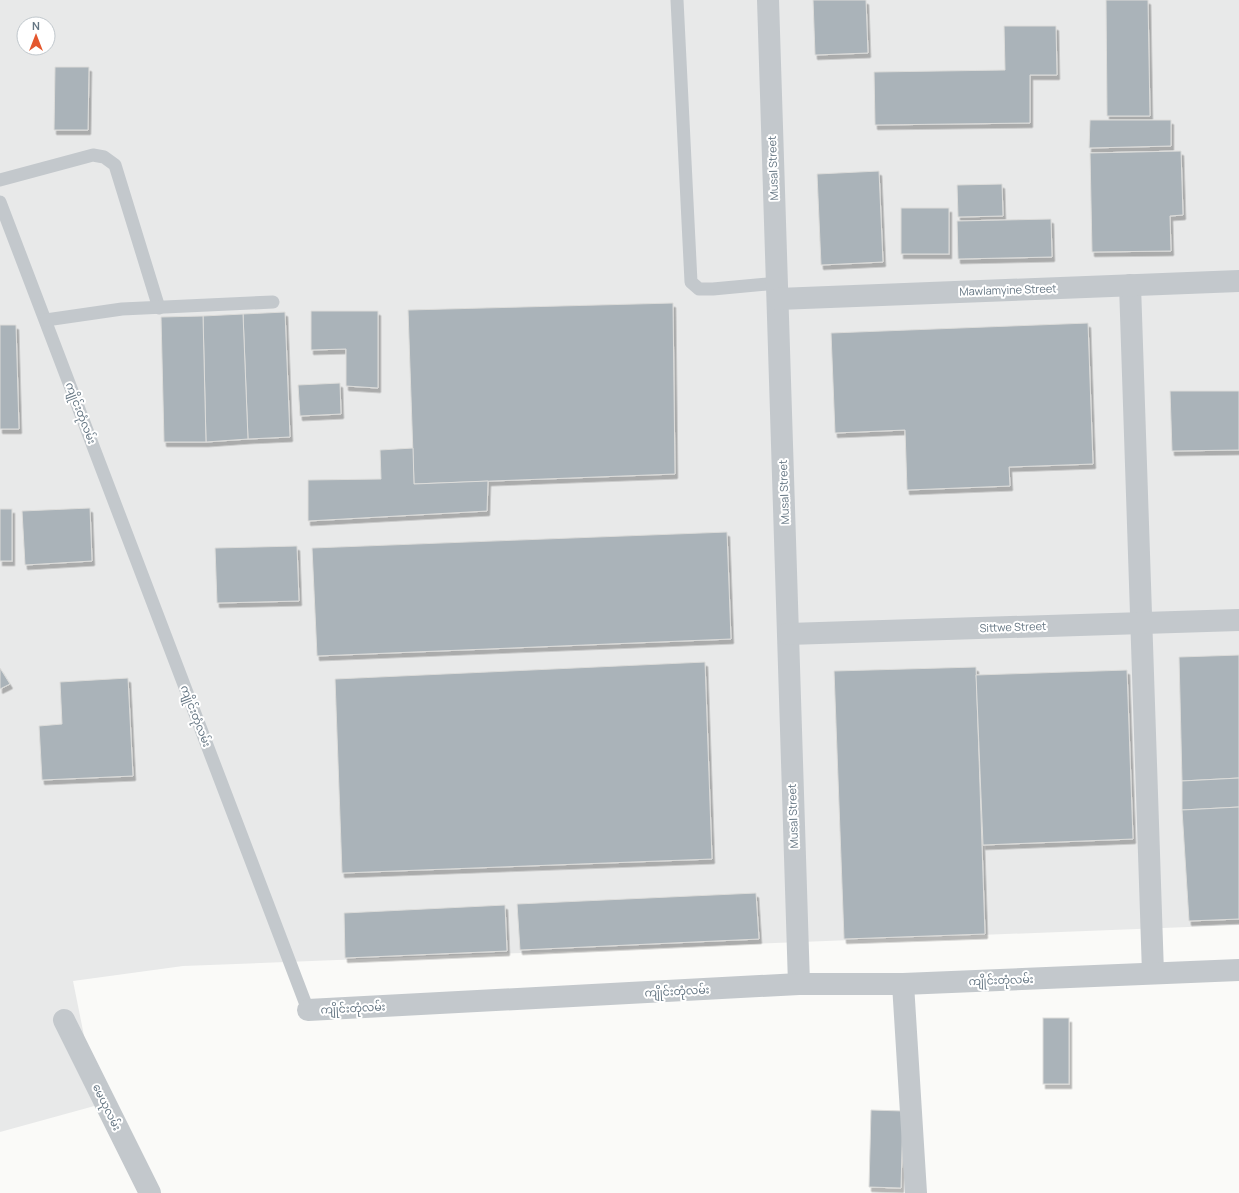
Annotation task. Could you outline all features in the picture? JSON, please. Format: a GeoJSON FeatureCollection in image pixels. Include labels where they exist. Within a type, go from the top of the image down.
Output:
{"type":"FeatureCollection","features":[{"type":"Feature","properties":{"kind":"street","name":"Musal Street"},"geometry":{"type":"LineString","coordinates":[[768,0],[799,984]]}},
{"type":"Feature","properties":{"kind":"street","name":"Mawlamyine Street"},"geometry":{"type":"LineString","coordinates":[[777,291],[1130,285],[1239,281]]}},
{"type":"Feature","properties":{"kind":"street"},"geometry":{"type":"LineString","coordinates":[[1130,285],[1153,973]]}},
{"type":"Feature","properties":{"kind":"street","name":"Sittwe Street"},"geometry":{"type":"LineString","coordinates":[[788,634],[1239,620]]}},
{"type":"Feature","properties":{"kind":"street","name":"ကျိုင်းတုံလမ်း"},"geometry":{"type":"LineString","coordinates":[[308,1010],[799,984],[903,984],[1239,970]]}},
{"type":"Feature","properties":{"kind":"street"},"geometry":{"type":"LineString","coordinates":[[903,984],[916,1193]]}},
{"type":"Feature","properties":{"kind":"street","name":"မေယုလမ်း"},"geometry":{"type":"LineString","coordinates":[[64,1020],[150,1193]]}},
{"type":"Feature","properties":{"kind":"lane"},"geometry":{"type":"LineString","coordinates":[[676,0],[691,282],[699,290],[777,291]]}},
{"type":"Feature","properties":{"kind":"lane"},"geometry":{"type":"LineString","coordinates":[[0,180],[93,155],[104,157],[115,165],[159,308]]}},
{"type":"Feature","properties":{"kind":"lane","name":"ကျိုင်းတုံလမ်း"},"geometry":{"type":"LineString","coordinates":[[0,202],[308,1010]]}},
{"type":"Feature","properties":{"kind":"lane"},"geometry":{"type":"LineString","coordinates":[[46,320],[122,309],[273,302]]}},
{"type":"Feature","properties":{"kind":"shaded area"},"geometry":{"type":"Polygon","coordinates":[[[0,0],[1239,0],[1239,925],[183,966],[73,981],[98,1105],[0,1132],[0,0]]]}},
{"type":"Feature","properties":{"kind":"building"},"geometry":{"type":"Polygon","coordinates":[[[813,0],[866,0],[868,53],[815,55],[813,0]]]}},
{"type":"Feature","properties":{"kind":"building"},"geometry":{"type":"Polygon","coordinates":[[[1106,0],[1148,0],[1150,116],[1107,116],[1106,0]]]}},
{"type":"Feature","properties":{"kind":"building"},"geometry":{"type":"Polygon","coordinates":[[[1004,26],[1056,26],[1057,75],[1030,75],[1030,123],[875,125],[874,72],[1005,70],[1004,26]]]}},
{"type":"Feature","properties":{"kind":"building"},"geometry":{"type":"Polygon","coordinates":[[[55,67],[89,67],[88,130],[54,130],[55,67]]]}},
{"type":"Feature","properties":{"kind":"building"},"geometry":{"type":"Polygon","coordinates":[[[1090,120],[1171,120],[1171,146],[1089,148],[1090,120]]]}},
{"type":"Feature","properties":{"kind":"building"},"geometry":{"type":"Polygon","coordinates":[[[1181,151],[1183,215],[1170,216],[1171,251],[1092,252],[1090,153],[1181,151]]]}},
{"type":"Feature","properties":{"kind":"building"},"geometry":{"type":"Polygon","coordinates":[[[879,171],[883,262],[821,265],[817,174],[879,171]]]}},
{"type":"Feature","properties":{"kind":"building"},"geometry":{"type":"Polygon","coordinates":[[[1002,184],[1003,216],[958,217],[957,185],[1002,184]]]}},
{"type":"Feature","properties":{"kind":"building"},"geometry":{"type":"Polygon","coordinates":[[[901,208],[949,208],[949,254],[901,254],[901,208]]]}},
{"type":"Feature","properties":{"kind":"building"},"geometry":{"type":"Polygon","coordinates":[[[1051,219],[1052,257],[958,259],[957,221],[1051,219]]]}},
{"type":"Feature","properties":{"kind":"building"},"geometry":{"type":"Polygon","coordinates":[[[673,303],[675,474],[414,484],[408,310],[673,303]]]}},
{"type":"Feature","properties":{"kind":"building"},"geometry":{"type":"Polygon","coordinates":[[[311,311],[378,311],[378,388],[346,386],[346,349],[311,350],[311,311]]]}},
{"type":"Feature","properties":{"kind":"building"},"geometry":{"type":"Polygon","coordinates":[[[285,312],[290,437],[248,439],[243,314],[285,312]]]}},
{"type":"Feature","properties":{"kind":"building"},"geometry":{"type":"Polygon","coordinates":[[[243,314],[248,439],[206,442],[203,316],[243,314]]]}},
{"type":"Feature","properties":{"kind":"building"},"geometry":{"type":"Polygon","coordinates":[[[203,316],[206,442],[164,442],[161,317],[203,316]]]}},
{"type":"Feature","properties":{"kind":"building"},"geometry":{"type":"Polygon","coordinates":[[[1088,323],[1093,464],[1009,467],[1010,486],[907,490],[905,430],[835,433],[831,333],[1088,323]]]}},
{"type":"Feature","properties":{"kind":"building"},"geometry":{"type":"Polygon","coordinates":[[[0,325],[16,325],[19,429],[0,429],[0,325]]]}},
{"type":"Feature","properties":{"kind":"building"},"geometry":{"type":"Polygon","coordinates":[[[340,383],[341,414],[300,416],[298,385],[340,383]]]}},
{"type":"Feature","properties":{"kind":"building"},"geometry":{"type":"Polygon","coordinates":[[[1170,391],[1239,391],[1239,450],[1172,451],[1170,391]]]}},
{"type":"Feature","properties":{"kind":"building"},"geometry":{"type":"Polygon","coordinates":[[[413,448],[414,484],[488,481],[487,511],[308,521],[308,480],[381,479],[380,450],[413,448]]]}},
{"type":"Feature","properties":{"kind":"building"},"geometry":{"type":"Polygon","coordinates":[[[90,508],[92,561],[25,565],[22,511],[90,508]]]}},
{"type":"Feature","properties":{"kind":"building"},"geometry":{"type":"Polygon","coordinates":[[[0,509],[12,509],[12,561],[0,561],[0,509]]]}},
{"type":"Feature","properties":{"kind":"building"},"geometry":{"type":"Polygon","coordinates":[[[727,532],[731,639],[317,656],[312,548],[727,532]]]}},
{"type":"Feature","properties":{"kind":"building"},"geometry":{"type":"Polygon","coordinates":[[[297,546],[299,601],[217,603],[215,548],[297,546]]]}},
{"type":"Feature","properties":{"kind":"building"},"geometry":{"type":"Polygon","coordinates":[[[1239,655],[1239,778],[1182,781],[1179,657],[1239,655]]]}},
{"type":"Feature","properties":{"kind":"building"},"geometry":{"type":"Polygon","coordinates":[[[705,662],[712,859],[342,873],[335,679],[705,662]]]}},
{"type":"Feature","properties":{"kind":"building"},"geometry":{"type":"Polygon","coordinates":[[[976,667],[985,934],[844,939],[834,671],[976,667]]]}},
{"type":"Feature","properties":{"kind":"building"},"geometry":{"type":"Polygon","coordinates":[[[0,668],[10,684],[0,689],[0,668]]]}},
{"type":"Feature","properties":{"kind":"building"},"geometry":{"type":"Polygon","coordinates":[[[1127,670],[1133,839],[983,845],[976,675],[1127,670]]]}},
{"type":"Feature","properties":{"kind":"building"},"geometry":{"type":"Polygon","coordinates":[[[128,678],[133,776],[42,780],[39,726],[62,724],[60,682],[128,678]]]}},
{"type":"Feature","properties":{"kind":"building"},"geometry":{"type":"Polygon","coordinates":[[[1239,778],[1239,807],[1182,810],[1182,781],[1239,778]]]}},
{"type":"Feature","properties":{"kind":"building"},"geometry":{"type":"Polygon","coordinates":[[[1239,807],[1239,919],[1189,921],[1182,810],[1239,807]]]}},
{"type":"Feature","properties":{"kind":"building"},"geometry":{"type":"Polygon","coordinates":[[[756,893],[759,939],[520,950],[517,904],[756,893]]]}},
{"type":"Feature","properties":{"kind":"building"},"geometry":{"type":"Polygon","coordinates":[[[505,905],[507,951],[345,958],[344,913],[505,905]]]}},
{"type":"Feature","properties":{"kind":"building"},"geometry":{"type":"Polygon","coordinates":[[[1043,1018],[1069,1018],[1069,1084],[1043,1084],[1043,1018]]]}},
{"type":"Feature","properties":{"kind":"building"},"geometry":{"type":"Polygon","coordinates":[[[871,1110],[903,1111],[901,1188],[869,1187],[871,1110]]]}}]}
